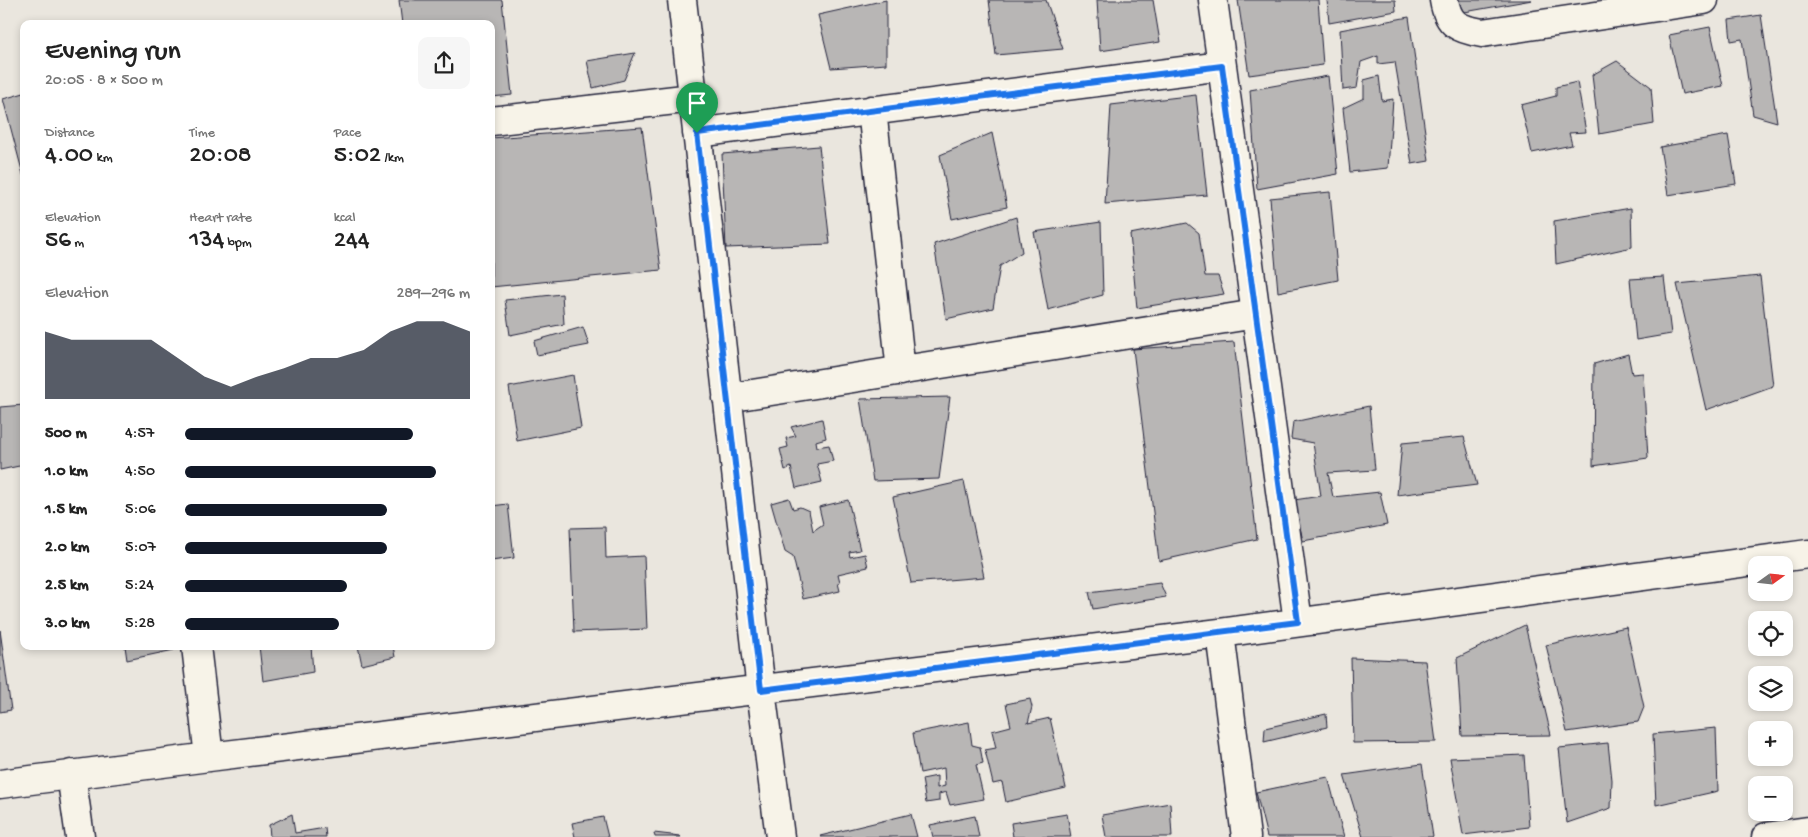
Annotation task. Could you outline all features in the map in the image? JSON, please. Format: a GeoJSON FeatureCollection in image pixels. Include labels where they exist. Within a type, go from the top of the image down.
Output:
{"type":"FeatureCollection","features":[{"type":"Feature","properties":{"kind":"street"},"geometry":{"type":"LineString","coordinates":[[682,0],[761,690],[780,837]]}},
{"type":"Feature","properties":{"kind":"street"},"geometry":{"type":"LineString","coordinates":[[1212,0],[1298,622]]}},
{"type":"Feature","properties":{"kind":"street"},"geometry":{"type":"LineString","coordinates":[[1444,0],[1445,8],[1453,23],[1464,30],[1482,33],[1704,0]]}},
{"type":"Feature","properties":{"kind":"street"},"geometry":{"type":"LineString","coordinates":[[697,133],[1222,66]]}},
{"type":"Feature","properties":{"kind":"street"},"geometry":{"type":"LineString","coordinates":[[495,120],[693,98]]}},
{"type":"Feature","properties":{"kind":"street"},"geometry":{"type":"LineString","coordinates":[[872,110],[901,370]]}},
{"type":"Feature","properties":{"kind":"street"},"geometry":{"type":"LineString","coordinates":[[727,398],[1256,314]]}},
{"type":"Feature","properties":{"kind":"street"},"geometry":{"type":"LineString","coordinates":[[0,784],[1220,633],[1808,554]]}},
{"type":"Feature","properties":{"kind":"street"},"geometry":{"type":"LineString","coordinates":[[1220,633],[1246,837]]}},
{"type":"Feature","properties":{"kind":"street"},"geometry":{"type":"LineString","coordinates":[[196,650],[209,757]]}},
{"type":"Feature","properties":{"kind":"street"},"geometry":{"type":"LineString","coordinates":[[71,774],[80,837]]}},
{"type":"Feature","properties":{"kind":"street"},"geometry":{"type":"LineString","coordinates":[[1766,837],[1808,831]]}},
{"type":"Feature","properties":{"kind":"building"},"geometry":{"type":"Polygon","coordinates":[[[399,0],[502,0],[512,95],[495,97],[495,20],[402,20],[399,0]]]}},
{"type":"Feature","properties":{"kind":"building"},"geometry":{"type":"Polygon","coordinates":[[[886,0],[886,64],[831,68],[818,15],[886,0]]]}},
{"type":"Feature","properties":{"kind":"building"},"geometry":{"type":"Polygon","coordinates":[[[989,0],[1046,0],[1063,49],[996,55],[989,0]]]}},
{"type":"Feature","properties":{"kind":"building"},"geometry":{"type":"Polygon","coordinates":[[[1097,0],[1153,0],[1160,42],[1100,51],[1097,0]]]}},
{"type":"Feature","properties":{"kind":"building"},"geometry":{"type":"Polygon","coordinates":[[[1238,0],[1318,0],[1323,65],[1249,75],[1238,0]]]}},
{"type":"Feature","properties":{"kind":"building"},"geometry":{"type":"Polygon","coordinates":[[[1327,0],[1395,0],[1396,11],[1329,23],[1327,0]]]}},
{"type":"Feature","properties":{"kind":"building"},"geometry":{"type":"Polygon","coordinates":[[[1458,0],[1532,0],[1459,13],[1458,0]]]}},
{"type":"Feature","properties":{"kind":"building"},"geometry":{"type":"Polygon","coordinates":[[[1761,15],[1777,122],[1753,115],[1742,39],[1731,41],[1729,20],[1761,15]]]}},
{"type":"Feature","properties":{"kind":"building"},"geometry":{"type":"Polygon","coordinates":[[[1409,17],[1429,161],[1412,164],[1395,62],[1378,64],[1378,56],[1361,62],[1357,88],[1343,90],[1340,30],[1409,17]]]}},
{"type":"Feature","properties":{"kind":"building"},"geometry":{"type":"Polygon","coordinates":[[[1710,27],[1723,86],[1682,94],[1669,35],[1710,27]]]}},
{"type":"Feature","properties":{"kind":"building"},"geometry":{"type":"Polygon","coordinates":[[[635,53],[624,80],[593,88],[587,61],[635,53]]]}},
{"type":"Feature","properties":{"kind":"building"},"geometry":{"type":"Polygon","coordinates":[[[1617,61],[1651,87],[1654,124],[1599,134],[1592,75],[1617,61]]]}},
{"type":"Feature","properties":{"kind":"building"},"geometry":{"type":"Polygon","coordinates":[[[1328,76],[1338,174],[1257,189],[1250,90],[1328,76]]]}},
{"type":"Feature","properties":{"kind":"building"},"geometry":{"type":"Polygon","coordinates":[[[1379,76],[1382,101],[1393,99],[1388,168],[1350,172],[1343,108],[1364,98],[1364,80],[1379,76]]]}},
{"type":"Feature","properties":{"kind":"building"},"geometry":{"type":"Polygon","coordinates":[[[1577,82],[1586,132],[1569,133],[1572,145],[1532,153],[1521,105],[1556,96],[1556,87],[1577,82]]]}},
{"type":"Feature","properties":{"kind":"building"},"geometry":{"type":"Polygon","coordinates":[[[20,94],[20,163],[3,99],[20,94]]]}},
{"type":"Feature","properties":{"kind":"building"},"geometry":{"type":"Polygon","coordinates":[[[1196,95],[1207,195],[1105,204],[1111,105],[1196,95]]]}},
{"type":"Feature","properties":{"kind":"building"},"geometry":{"type":"Polygon","coordinates":[[[642,127],[661,270],[495,287],[495,138],[642,127]]]}},
{"type":"Feature","properties":{"kind":"building"},"geometry":{"type":"Polygon","coordinates":[[[992,133],[1007,207],[952,219],[940,155],[992,133]]]}},
{"type":"Feature","properties":{"kind":"building"},"geometry":{"type":"Polygon","coordinates":[[[1728,135],[1736,184],[1668,195],[1660,147],[1728,135]]]}},
{"type":"Feature","properties":{"kind":"building"},"geometry":{"type":"Polygon","coordinates":[[[819,146],[830,244],[726,248],[722,154],[819,146]]]}},
{"type":"Feature","properties":{"kind":"building"},"geometry":{"type":"Polygon","coordinates":[[[1330,192],[1338,280],[1278,292],[1270,198],[1330,192]]]}},
{"type":"Feature","properties":{"kind":"building"},"geometry":{"type":"Polygon","coordinates":[[[1631,208],[1632,247],[1556,264],[1554,221],[1631,208]]]}},
{"type":"Feature","properties":{"kind":"building"},"geometry":{"type":"Polygon","coordinates":[[[1016,217],[1022,252],[1000,266],[993,308],[946,319],[934,244],[1016,217]]]}},
{"type":"Feature","properties":{"kind":"building"},"geometry":{"type":"Polygon","coordinates":[[[1101,222],[1103,295],[1048,310],[1034,232],[1101,222]]]}},
{"type":"Feature","properties":{"kind":"building"},"geometry":{"type":"Polygon","coordinates":[[[1187,223],[1199,233],[1205,276],[1218,276],[1224,294],[1137,308],[1130,234],[1187,223]]]}},
{"type":"Feature","properties":{"kind":"building"},"geometry":{"type":"Polygon","coordinates":[[[1760,276],[1773,386],[1706,410],[1677,284],[1760,276]]]}},
{"type":"Feature","properties":{"kind":"building"},"geometry":{"type":"Polygon","coordinates":[[[1664,277],[1671,334],[1636,340],[1630,279],[1664,277]]]}},
{"type":"Feature","properties":{"kind":"building"},"geometry":{"type":"Polygon","coordinates":[[[562,294],[564,324],[510,335],[505,300],[562,294]]]}},
{"type":"Feature","properties":{"kind":"building"},"geometry":{"type":"Polygon","coordinates":[[[583,327],[589,345],[537,355],[534,341],[583,327]]]}},
{"type":"Feature","properties":{"kind":"building"},"geometry":{"type":"Polygon","coordinates":[[[1234,342],[1257,539],[1159,561],[1133,349],[1234,342]]]}},
{"type":"Feature","properties":{"kind":"building"},"geometry":{"type":"Polygon","coordinates":[[[1628,354],[1632,374],[1643,373],[1648,458],[1593,466],[1594,364],[1628,354]]]}},
{"type":"Feature","properties":{"kind":"building"},"geometry":{"type":"Polygon","coordinates":[[[573,375],[581,428],[517,441],[509,387],[573,375]]]}},
{"type":"Feature","properties":{"kind":"building"},"geometry":{"type":"Polygon","coordinates":[[[950,397],[939,479],[873,481],[860,399],[950,397]]]}},
{"type":"Feature","properties":{"kind":"building"},"geometry":{"type":"Polygon","coordinates":[[[20,405],[20,466],[0,470],[0,407],[20,405]]]}},
{"type":"Feature","properties":{"kind":"building"},"geometry":{"type":"Polygon","coordinates":[[[1369,406],[1375,470],[1328,473],[1333,497],[1380,492],[1387,525],[1303,541],[1294,500],[1321,496],[1313,443],[1291,439],[1293,422],[1369,406]]]}},
{"type":"Feature","properties":{"kind":"building"},"geometry":{"type":"Polygon","coordinates":[[[822,419],[826,438],[816,441],[817,447],[829,445],[833,461],[817,464],[822,482],[796,488],[791,467],[785,470],[780,449],[788,447],[786,438],[796,436],[791,427],[822,419]]]}},
{"type":"Feature","properties":{"kind":"building"},"geometry":{"type":"Polygon","coordinates":[[[1464,437],[1477,485],[1397,495],[1402,443],[1464,437]]]}},
{"type":"Feature","properties":{"kind":"building"},"geometry":{"type":"Polygon","coordinates":[[[964,481],[984,577],[911,583],[893,497],[964,481]]]}},
{"type":"Feature","properties":{"kind":"building"},"geometry":{"type":"Polygon","coordinates":[[[789,498],[793,509],[800,507],[809,511],[813,531],[823,524],[819,507],[848,500],[860,550],[849,552],[850,557],[865,554],[868,567],[838,574],[840,591],[803,599],[793,557],[785,552],[771,503],[789,498]]]}},
{"type":"Feature","properties":{"kind":"building"},"geometry":{"type":"Polygon","coordinates":[[[508,504],[514,558],[495,560],[495,506],[508,504]]]}},
{"type":"Feature","properties":{"kind":"building"},"geometry":{"type":"Polygon","coordinates":[[[605,527],[606,558],[644,556],[647,629],[574,632],[570,528],[605,527]]]}},
{"type":"Feature","properties":{"kind":"building"},"geometry":{"type":"Polygon","coordinates":[[[1160,583],[1166,597],[1093,609],[1089,592],[1160,583]]]}},
{"type":"Feature","properties":{"kind":"building"},"geometry":{"type":"Polygon","coordinates":[[[1525,625],[1551,735],[1462,736],[1457,658],[1525,625]]]}},
{"type":"Feature","properties":{"kind":"building"},"geometry":{"type":"Polygon","coordinates":[[[1626,627],[1644,707],[1638,722],[1567,732],[1546,645],[1626,627]]]}},
{"type":"Feature","properties":{"kind":"building"},"geometry":{"type":"Polygon","coordinates":[[[0,630],[11,710],[0,712],[0,630]]]}},
{"type":"Feature","properties":{"kind":"building"},"geometry":{"type":"Polygon","coordinates":[[[126,650],[174,650],[127,660],[126,650]]]}},
{"type":"Feature","properties":{"kind":"building"},"geometry":{"type":"Polygon","coordinates":[[[259,650],[311,650],[313,672],[263,681],[259,650]]]}},
{"type":"Feature","properties":{"kind":"building"},"geometry":{"type":"Polygon","coordinates":[[[359,650],[394,650],[395,657],[362,665],[359,650]]]}},
{"type":"Feature","properties":{"kind":"building"},"geometry":{"type":"Polygon","coordinates":[[[1351,658],[1425,661],[1436,742],[1353,743],[1351,658]]]}},
{"type":"Feature","properties":{"kind":"building"},"geometry":{"type":"Polygon","coordinates":[[[1030,699],[1032,707],[1028,723],[1050,718],[1066,788],[1006,802],[1002,782],[993,784],[985,750],[996,748],[992,731],[1011,726],[1006,704],[1030,699]]]}},
{"type":"Feature","properties":{"kind":"building"},"geometry":{"type":"Polygon","coordinates":[[[1326,714],[1327,727],[1264,742],[1265,728],[1326,714]]]}},
{"type":"Feature","properties":{"kind":"building"},"geometry":{"type":"Polygon","coordinates":[[[969,722],[972,745],[980,747],[983,763],[976,765],[984,799],[950,805],[946,792],[939,794],[939,801],[926,803],[922,779],[937,776],[937,788],[945,786],[944,768],[920,773],[913,733],[969,722]]]}},
{"type":"Feature","properties":{"kind":"building"},"geometry":{"type":"Polygon","coordinates":[[[1716,728],[1718,791],[1656,805],[1653,734],[1716,728]]]}},
{"type":"Feature","properties":{"kind":"building"},"geometry":{"type":"Polygon","coordinates":[[[1608,743],[1612,780],[1611,808],[1567,823],[1559,748],[1608,743]]]}},
{"type":"Feature","properties":{"kind":"building"},"geometry":{"type":"Polygon","coordinates":[[[1524,755],[1529,827],[1463,835],[1450,758],[1524,755]]]}},
{"type":"Feature","properties":{"kind":"building"},"geometry":{"type":"Polygon","coordinates":[[[1422,764],[1433,837],[1363,837],[1344,775],[1422,764]]]}},
{"type":"Feature","properties":{"kind":"building"},"geometry":{"type":"Polygon","coordinates":[[[1328,777],[1344,837],[1267,837],[1256,792],[1328,777]]]}},
{"type":"Feature","properties":{"kind":"building"},"geometry":{"type":"Polygon","coordinates":[[[1170,803],[1172,837],[1106,837],[1102,815],[1170,803]]]}},
{"type":"Feature","properties":{"kind":"building"},"geometry":{"type":"Polygon","coordinates":[[[292,814],[295,833],[325,828],[326,837],[270,837],[269,825],[292,814]]]}},
{"type":"Feature","properties":{"kind":"building"},"geometry":{"type":"Polygon","coordinates":[[[911,814],[917,837],[820,836],[911,814]]]}},
{"type":"Feature","properties":{"kind":"building"},"geometry":{"type":"Polygon","coordinates":[[[1067,814],[1071,837],[1013,837],[1011,823],[1067,814]]]}},
{"type":"Feature","properties":{"kind":"building"},"geometry":{"type":"Polygon","coordinates":[[[975,816],[979,837],[933,837],[930,825],[975,816]]]}},
{"type":"Feature","properties":{"kind":"building"},"geometry":{"type":"Polygon","coordinates":[[[603,817],[608,837],[575,837],[572,823],[603,817]]]}},
{"type":"Feature","properties":{"kind":"building"},"geometry":{"type":"Polygon","coordinates":[[[654,833],[680,836],[681,837],[655,837],[654,833]]]}},
{"type":"Feature","properties":{"kind":"route"},"geometry":{"type":"LineString","coordinates":[[1222,66],[1298,622],[761,690],[697,133],[1222,66]]}}]}
